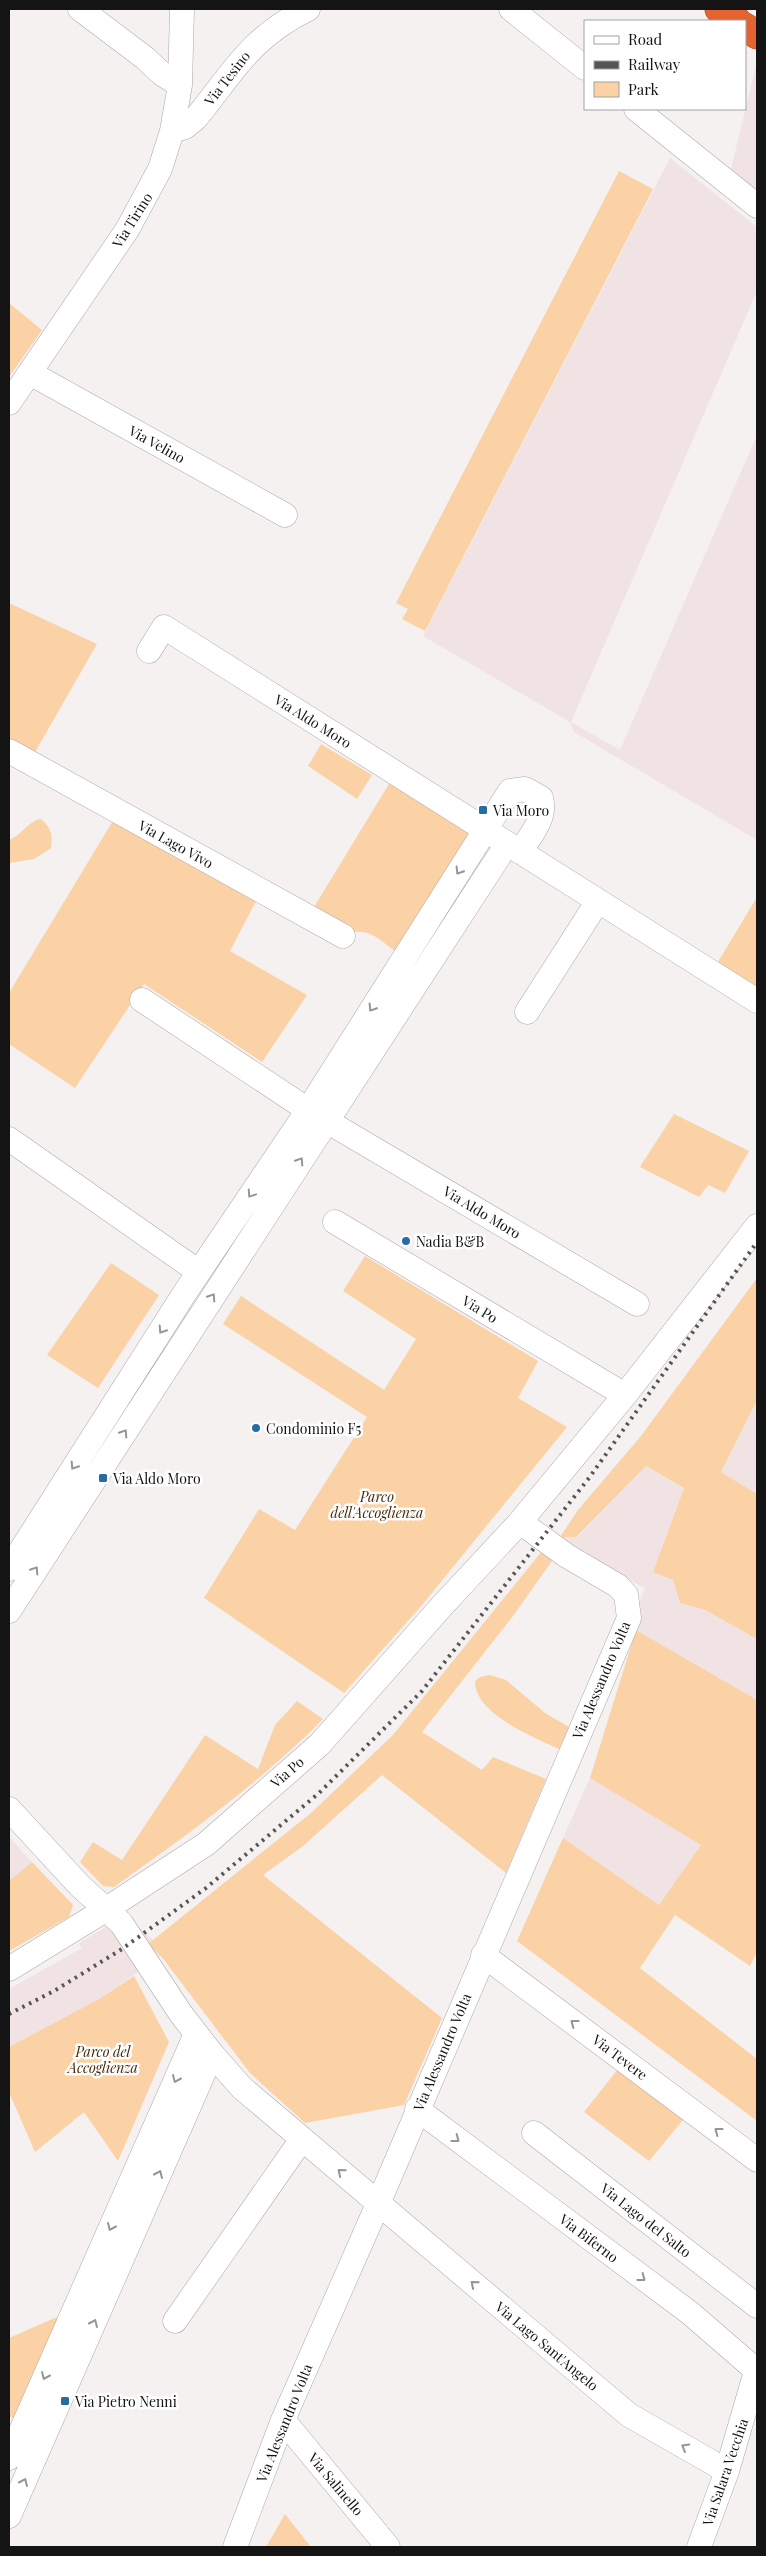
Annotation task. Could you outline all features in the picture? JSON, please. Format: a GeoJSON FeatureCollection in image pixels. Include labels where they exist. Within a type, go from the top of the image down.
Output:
{"type":"FeatureCollection","features":[{"type":"Feature","properties":{"kind":"highway"},"geometry":{"type":"LineString","coordinates":[[718,9],[735,20]]}},
{"type":"Feature","properties":{"kind":"highway"},"geometry":{"type":"LineString","coordinates":[[746,27],[757,35]]}},
{"type":"Feature","properties":{"kind":"street"},"geometry":{"type":"LineString","coordinates":[[80,9],[145,58],[162,74],[180,85]]}},
{"type":"Feature","properties":{"kind":"street","name":"Via Tirino"},"geometry":{"type":"LineString","coordinates":[[9,403],[143,204],[160,170],[172,131],[180,85],[182,9]]}},
{"type":"Feature","properties":{"kind":"street","name":"Via Tesino"},"geometry":{"type":"LineString","coordinates":[[172,131],[185,126],[196,118],[248,51],[274,28],[308,9]]}},
{"type":"Feature","properties":{"kind":"street"},"geometry":{"type":"LineString","coordinates":[[512,9],[584,67]]}},
{"type":"Feature","properties":{"kind":"street"},"geometry":{"type":"LineString","coordinates":[[145,58],[181,52]]}},
{"type":"Feature","properties":{"kind":"street"},"geometry":{"type":"LineString","coordinates":[[637,110],[757,206]]}},
{"type":"Feature","properties":{"kind":"street","name":"Via Velino"},"geometry":{"type":"LineString","coordinates":[[30,373],[285,515]]}},
{"type":"Feature","properties":{"kind":"street","name":"Via Aldo Moro"},"geometry":{"type":"LineString","coordinates":[[149,651],[164,627],[757,1001]]}},
{"type":"Feature","properties":{"kind":"street","name":"Via Lago Vivo"},"geometry":{"type":"LineString","coordinates":[[9,751],[343,936]]}},
{"type":"Feature","properties":{"kind":"street"},"geometry":{"type":"LineString","coordinates":[[9,1569],[199,1272],[317,1115],[513,848],[540,819],[544,808],[541,798],[525,789],[510,791],[317,1115],[9,1611]]}},
{"type":"Feature","properties":{"kind":"street"},"geometry":{"type":"LineString","coordinates":[[527,1012],[598,901]]}},
{"type":"Feature","properties":{"kind":"street","name":"Via Aldo Moro"},"geometry":{"type":"LineString","coordinates":[[142,1000],[317,1115],[637,1304]]}},
{"type":"Feature","properties":{"kind":"street"},"geometry":{"type":"LineString","coordinates":[[9,1139],[199,1272]]}},
{"type":"Feature","properties":{"kind":"street","name":"Via Po"},"geometry":{"type":"LineString","coordinates":[[335,1222],[625,1395]]}},
{"type":"Feature","properties":{"kind":"street"},"geometry":{"type":"LineString","coordinates":[[520,1522],[625,1395],[757,1226]]}},
{"type":"Feature","properties":{"kind":"street","name":"Via Po"},"geometry":{"type":"LineString","coordinates":[[9,1969],[105,1910],[206,1844],[320,1744],[441,1607],[520,1522]]}},
{"type":"Feature","properties":{"kind":"street","name":"Via Alessandro Volta"},"geometry":{"type":"LineString","coordinates":[[241,2543],[283,2420],[378,2204],[417,2109],[629,1618],[626,1595],[618,1586],[567,1556],[520,1522]]}},
{"type":"Feature","properties":{"kind":"street"},"geometry":{"type":"LineString","coordinates":[[9,1809],[80,1886],[124,1927],[196,2034],[242,2088],[378,2204]]}},
{"type":"Feature","properties":{"kind":"street","name":"Via Tevere"},"geometry":{"type":"LineString","coordinates":[[483,1955],[757,2160]]}},
{"type":"Feature","properties":{"kind":"street"},"geometry":{"type":"LineString","coordinates":[[40,2448],[12,2443],[196,2034]]}},
{"type":"Feature","properties":{"kind":"street"},"geometry":{"type":"LineString","coordinates":[[9,2516],[212,2054]]}},
{"type":"Feature","properties":{"kind":"street","name":"Via Biferno"},"geometry":{"type":"LineString","coordinates":[[417,2109],[690,2314],[756,2380]]}},
{"type":"Feature","properties":{"kind":"street","name":"Via Lago del Salto"},"geometry":{"type":"LineString","coordinates":[[534,2133],[757,2306]]}},
{"type":"Feature","properties":{"kind":"street"},"geometry":{"type":"LineString","coordinates":[[175,2321],[302,2139]]}},
{"type":"Feature","properties":{"kind":"street","name":"Via Lago Sant'Angelo"},"geometry":{"type":"LineString","coordinates":[[378,2204],[629,2415],[727,2471]]}},
{"type":"Feature","properties":{"kind":"street","name":"Via Salara Vecchia"},"geometry":{"type":"LineString","coordinates":[[699,2547],[727,2471],[756,2380]]}},
{"type":"Feature","properties":{"kind":"street","name":"Via Salinello"},"geometry":{"type":"LineString","coordinates":[[283,2420],[388,2547]]}},
{"type":"Feature","properties":{"kind":"shaded area"},"geometry":{"type":"Polygon","coordinates":[[[757,61],[757,198],[729,177],[757,61]]]}},
{"type":"Feature","properties":{"kind":"shaded area"},"geometry":{"type":"Polygon","coordinates":[[[670,158],[757,227],[757,291],[571,722],[620,750],[757,435],[757,840],[574,732],[570,722],[423,636],[670,158]]]}},
{"type":"Feature","properties":{"kind":"shaded area"},"geometry":{"type":"Polygon","coordinates":[[[755,1403],[757,1405],[757,1494],[721,1472],[755,1403]]]}},
{"type":"Feature","properties":{"kind":"shaded area"},"geometry":{"type":"Polygon","coordinates":[[[645,1466],[684,1488],[653,1572],[673,1580],[680,1603],[705,1610],[757,1639],[757,1700],[636,1630],[640,1600],[645,1589],[560,1537],[577,1537],[645,1466]]]}},
{"type":"Feature","properties":{"kind":"shaded area"},"geometry":{"type":"Polygon","coordinates":[[[590,1778],[702,1845],[659,1905],[563,1838],[590,1778]]]}},
{"type":"Feature","properties":{"kind":"shaded area"},"geometry":{"type":"Polygon","coordinates":[[[9,1837],[32,1862],[9,1881],[9,1837]]]}},
{"type":"Feature","properties":{"kind":"shaded area"},"geometry":{"type":"Polygon","coordinates":[[[111,1924],[121,1939],[139,1927],[153,1940],[149,1944],[161,1956],[99,1999],[9,2047],[9,1989],[82,1948],[79,1943],[111,1924]]]}},
{"type":"Feature","properties":{"kind":"green space"},"geometry":{"type":"Polygon","coordinates":[[[619,171],[653,189],[425,631],[402,619],[408,609],[396,603],[619,171]]]}},
{"type":"Feature","properties":{"kind":"green space"},"geometry":{"type":"Polygon","coordinates":[[[9,303],[42,330],[9,377],[9,303]]]}},
{"type":"Feature","properties":{"kind":"green space"},"geometry":{"type":"Polygon","coordinates":[[[9,603],[97,644],[31,759],[9,746],[9,603]]]}},
{"type":"Feature","properties":{"kind":"green space"},"geometry":{"type":"Polygon","coordinates":[[[321,744],[372,775],[357,799],[308,766],[321,744]]]}},
{"type":"Feature","properties":{"kind":"green space"},"geometry":{"type":"Polygon","coordinates":[[[392,779],[479,830],[396,952],[375,936],[364,932],[351,933],[311,912],[392,779]]]}},
{"type":"Feature","properties":{"kind":"green space"},"geometry":{"type":"Polygon","coordinates":[[[41,819],[47,825],[50,832],[52,839],[51,848],[34,859],[9,863],[9,840],[18,835],[32,822],[41,819]]]}},
{"type":"Feature","properties":{"kind":"green space"},"geometry":{"type":"Polygon","coordinates":[[[114,819],[257,899],[230,951],[307,995],[262,1062],[144,984],[75,1088],[9,1044],[9,993],[114,819]]]}},
{"type":"Feature","properties":{"kind":"green space"},"geometry":{"type":"Polygon","coordinates":[[[757,897],[757,992],[715,967],[757,897]]]}},
{"type":"Feature","properties":{"kind":"green space"},"geometry":{"type":"Polygon","coordinates":[[[674,1114],[749,1151],[725,1193],[708,1185],[699,1197],[640,1167],[674,1114]]]}},
{"type":"Feature","properties":{"kind":"green space","name":"Parco dell'Accoglienza"},"geometry":{"type":"Polygon","coordinates":[[[365,1256],[538,1361],[518,1398],[567,1427],[422,1605],[344,1693],[204,1598],[259,1509],[295,1530],[367,1417],[223,1324],[241,1296],[384,1390],[416,1339],[343,1291],[365,1256]]]}},
{"type":"Feature","properties":{"kind":"green space"},"geometry":{"type":"Polygon","coordinates":[[[111,1263],[159,1295],[98,1388],[47,1355],[111,1263]]]}},
{"type":"Feature","properties":{"kind":"green space"},"geometry":{"type":"Polygon","coordinates":[[[757,1278],[757,1405],[755,1404],[721,1472],[757,1494],[757,1639],[705,1610],[680,1603],[673,1580],[653,1572],[684,1488],[646,1466],[576,1537],[560,1537],[578,1510],[641,1436],[757,1278]]]}},
{"type":"Feature","properties":{"kind":"green space"},"geometry":{"type":"Polygon","coordinates":[[[542,1551],[554,1558],[513,1616],[422,1732],[482,1770],[493,1757],[546,1779],[506,1873],[382,1775],[303,1846],[263,1875],[442,2018],[404,2105],[305,2123],[250,2073],[161,1956],[148,1944],[311,1813],[393,1735],[542,1551]]]}},
{"type":"Feature","properties":{"kind":"green space"},"geometry":{"type":"Polygon","coordinates":[[[636,1630],[757,1700],[757,1952],[750,1966],[675,1915],[640,1968],[757,2059],[757,2121],[517,1941],[563,1838],[659,1905],[701,1845],[590,1778],[636,1630]]]}},
{"type":"Feature","properties":{"kind":"green space"},"geometry":{"type":"Polygon","coordinates":[[[490,1675],[506,1680],[545,1713],[569,1727],[559,1749],[507,1723],[484,1704],[477,1693],[475,1681],[480,1677],[490,1675]]]}},
{"type":"Feature","properties":{"kind":"green space"},"geometry":{"type":"Polygon","coordinates":[[[297,1701],[323,1719],[274,1765],[196,1828],[114,1887],[103,1886],[80,1862],[93,1842],[122,1860],[205,1735],[258,1769],[275,1725],[297,1701]]]}},
{"type":"Feature","properties":{"kind":"green space"},"geometry":{"type":"Polygon","coordinates":[[[32,1862],[73,1905],[69,1917],[9,1951],[9,1881],[32,1862]]]}},
{"type":"Feature","properties":{"kind":"green space","name":"Parco del Accoglienza"},"geometry":{"type":"Polygon","coordinates":[[[134,1976],[169,2042],[118,2161],[84,2112],[35,2152],[9,2092],[9,2047],[99,1999],[134,1976]]]}},
{"type":"Feature","properties":{"kind":"green space"},"geometry":{"type":"Polygon","coordinates":[[[622,2064],[687,2115],[649,2161],[584,2112],[622,2064]]]}},
{"type":"Feature","properties":{"kind":"green space"},"geometry":{"type":"Polygon","coordinates":[[[57,2317],[60,2319],[16,2419],[9,2416],[9,2338],[57,2317]]]}},
{"type":"Feature","properties":{"kind":"green space"},"geometry":{"type":"Polygon","coordinates":[[[285,2514],[311,2547],[266,2547],[285,2514]]]}},
{"type":"Feature","properties":{"kind":"railway"},"geometry":{"type":"LineString","coordinates":[[9,2014],[54,1991],[122,1949],[206,1888],[319,1793],[422,1691],[589,1478],[757,1242]]}},
{"type":"Feature","properties":{"kind":"place","name":"Via Moro"},"geometry":{"type":"Point","coordinates":[483,810]}},
{"type":"Feature","properties":{"kind":"place","name":"Nadia B&B"},"geometry":{"type":"Point","coordinates":[406,1241]}},
{"type":"Feature","properties":{"kind":"place","name":"Condominio F5"},"geometry":{"type":"Point","coordinates":[256,1428]}},
{"type":"Feature","properties":{"kind":"place","name":"Via Aldo Moro"},"geometry":{"type":"Point","coordinates":[103,1478]}},
{"type":"Feature","properties":{"kind":"place","name":"Via Pietro Nenni"},"geometry":{"type":"Point","coordinates":[65,2401]}}]}
